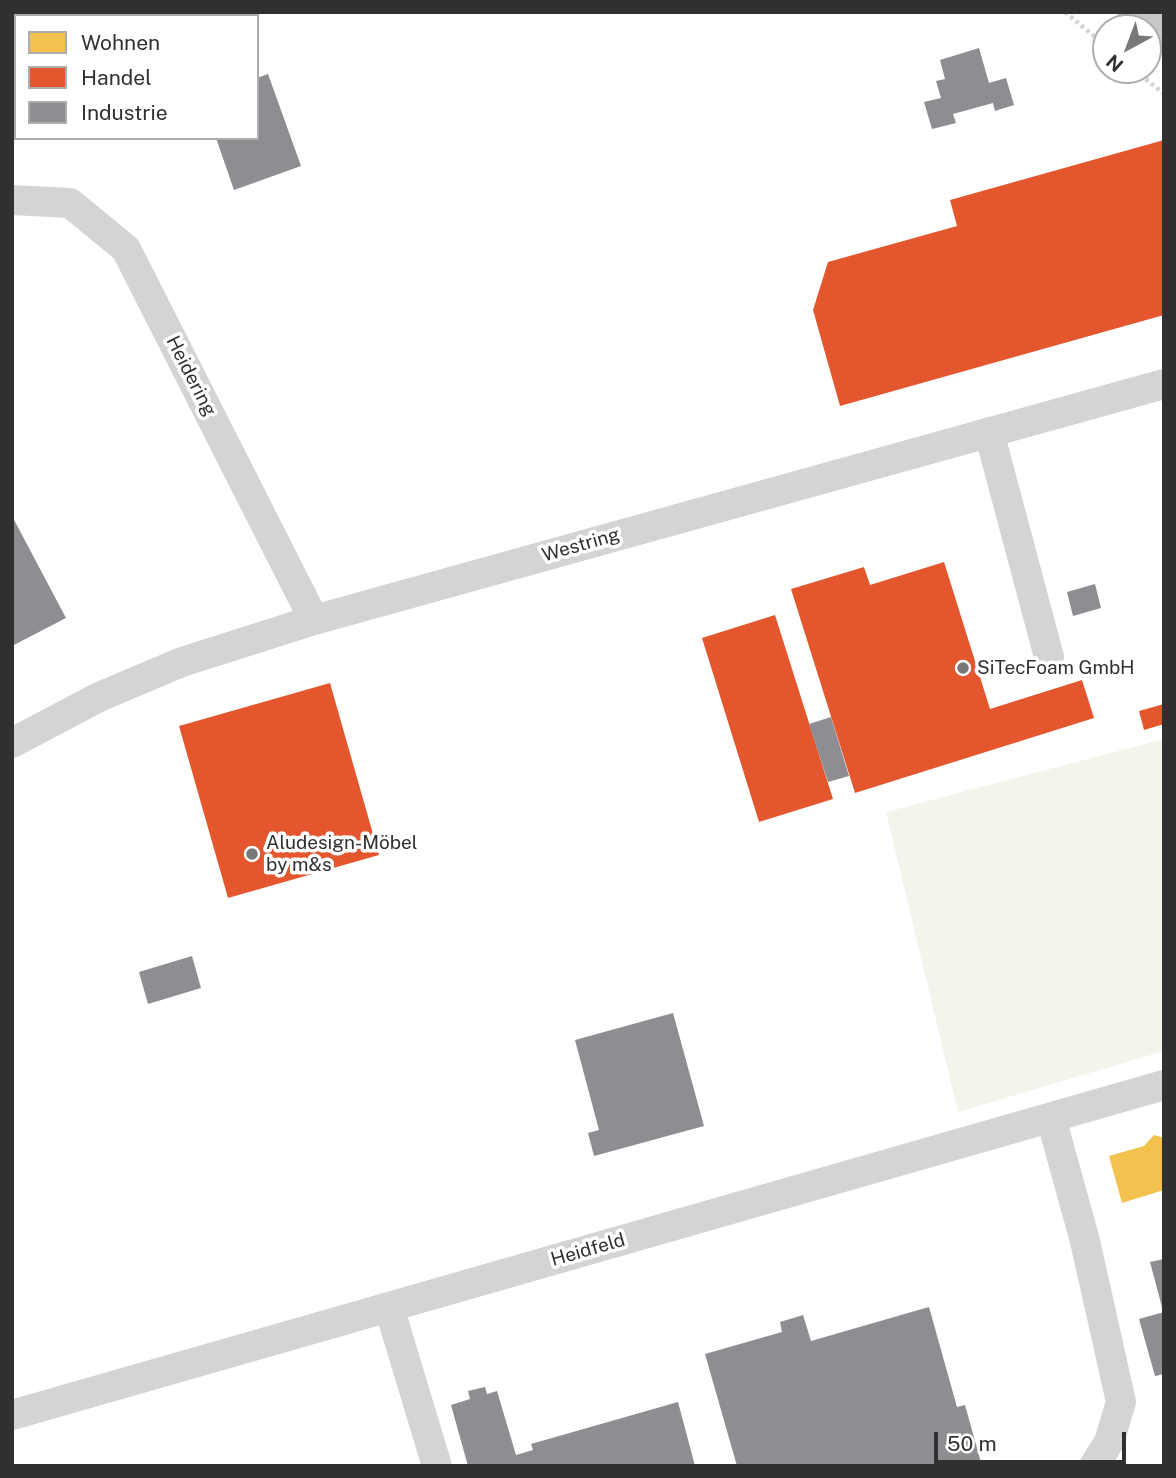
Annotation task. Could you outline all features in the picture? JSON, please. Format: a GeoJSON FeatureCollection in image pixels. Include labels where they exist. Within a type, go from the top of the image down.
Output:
{"type":"FeatureCollection","features":[{"type":"Feature","properties":{"kind":"main road"},"geometry":{"type":"LineString","coordinates":[[1136,12],[1164,34]]}},
{"type":"Feature","properties":{"kind":"street","name":"Heidering"},"geometry":{"type":"LineString","coordinates":[[12,200],[70,203],[126,249],[314,620]]}},
{"type":"Feature","properties":{"kind":"street","name":"Westring"},"geometry":{"type":"LineString","coordinates":[[12,743],[99,697],[182,662],[314,620],[1164,384]]}},
{"type":"Feature","properties":{"kind":"street"},"geometry":{"type":"LineString","coordinates":[[989,432],[1049,657]]}},
{"type":"Feature","properties":{"kind":"street","name":"Heidfeld"},"geometry":{"type":"LineString","coordinates":[[12,1415],[1164,1086]]}},
{"type":"Feature","properties":{"kind":"street"},"geometry":{"type":"LineString","coordinates":[[1051,1118],[1085,1241],[1121,1402],[1109,1442],[1094,1466]]}},
{"type":"Feature","properties":{"kind":"street"},"geometry":{"type":"LineString","coordinates":[[389,1307],[437,1466]]}},
{"type":"Feature","properties":{"kind":"path"},"geometry":{"type":"LineString","coordinates":[[1065,12],[1092,34]]}},
{"type":"Feature","properties":{"kind":"shaded area"},"geometry":{"type":"Polygon","coordinates":[[[1164,739],[1164,1051],[958,1112],[886,812],[1164,739]]]}},
{"type":"Feature","properties":{"kind":"building: Wohnen"},"geometry":{"type":"Polygon","coordinates":[[[1154,1135],[1164,1138],[1164,1190],[1122,1203],[1109,1156],[1144,1146],[1154,1135]]]}},
{"type":"Feature","properties":{"kind":"building: Handel"},"geometry":{"type":"Polygon","coordinates":[[[1164,140],[1164,315],[840,406],[813,310],[828,262],[957,226],[950,200],[1164,140]]]}},
{"type":"Feature","properties":{"kind":"building: Handel"},"geometry":{"type":"Polygon","coordinates":[[[944,562],[990,709],[1082,680],[1094,718],[855,793],[791,589],[864,567],[870,585],[944,562]]]}},
{"type":"Feature","properties":{"kind":"building: Handel"},"geometry":{"type":"Polygon","coordinates":[[[775,615],[833,799],[759,822],[702,638],[775,615]]]}},
{"type":"Feature","properties":{"kind":"building: Handel"},"geometry":{"type":"Polygon","coordinates":[[[330,683],[379,855],[228,898],[179,726],[330,683]]]}},
{"type":"Feature","properties":{"kind":"building: Handel"},"geometry":{"type":"Polygon","coordinates":[[[1164,704],[1164,724],[1144,730],[1139,711],[1164,704]]]}},
{"type":"Feature","properties":{"kind":"building: Industrie"},"geometry":{"type":"Polygon","coordinates":[[[979,48],[989,83],[1006,78],[1014,105],[995,111],[993,103],[953,114],[956,123],[932,129],[924,102],[941,98],[936,81],[945,79],[940,60],[979,48]]]}},
{"type":"Feature","properties":{"kind":"building: Industrie"},"geometry":{"type":"Polygon","coordinates":[[[268,74],[301,166],[234,190],[217,140],[259,140],[259,77],[268,74]]]}},
{"type":"Feature","properties":{"kind":"building: Industrie"},"geometry":{"type":"Polygon","coordinates":[[[12,516],[66,618],[12,646],[12,516]]]}},
{"type":"Feature","properties":{"kind":"building: Industrie"},"geometry":{"type":"Polygon","coordinates":[[[1095,584],[1101,608],[1073,616],[1067,592],[1095,584]]]}},
{"type":"Feature","properties":{"kind":"building: Industrie"},"geometry":{"type":"Polygon","coordinates":[[[831,717],[849,776],[828,782],[809,724],[831,717]]]}},
{"type":"Feature","properties":{"kind":"building: Industrie"},"geometry":{"type":"Polygon","coordinates":[[[192,956],[201,988],[148,1004],[139,972],[192,956]]]}},
{"type":"Feature","properties":{"kind":"building: Industrie"},"geometry":{"type":"Polygon","coordinates":[[[673,1013],[704,1126],[594,1156],[588,1133],[599,1130],[575,1040],[673,1013]]]}},
{"type":"Feature","properties":{"kind":"building: Industrie"},"geometry":{"type":"Polygon","coordinates":[[[1164,1259],[1164,1310],[1163,1311],[1150,1262],[1164,1259]]]}},
{"type":"Feature","properties":{"kind":"building: Industrie"},"geometry":{"type":"Polygon","coordinates":[[[929,1307],[957,1407],[965,1405],[982,1466],[737,1466],[705,1354],[782,1332],[780,1322],[803,1315],[811,1341],[929,1307]]]}},
{"type":"Feature","properties":{"kind":"building: Industrie"},"geometry":{"type":"Polygon","coordinates":[[[1164,1312],[1164,1374],[1155,1376],[1139,1319],[1164,1312]]]}},
{"type":"Feature","properties":{"kind":"building: Industrie"},"geometry":{"type":"Polygon","coordinates":[[[485,1387],[487,1394],[497,1391],[516,1455],[533,1450],[531,1444],[678,1402],[695,1466],[468,1466],[451,1405],[470,1399],[468,1391],[485,1387]]]}},
{"type":"Feature","properties":{"kind":"place","name":"SiTecFoam GmbH"},"geometry":{"type":"Point","coordinates":[963,668]}},
{"type":"Feature","properties":{"kind":"place","name":"Aludesign-Möbel by m&s"},"geometry":{"type":"Point","coordinates":[252,854]}}]}
